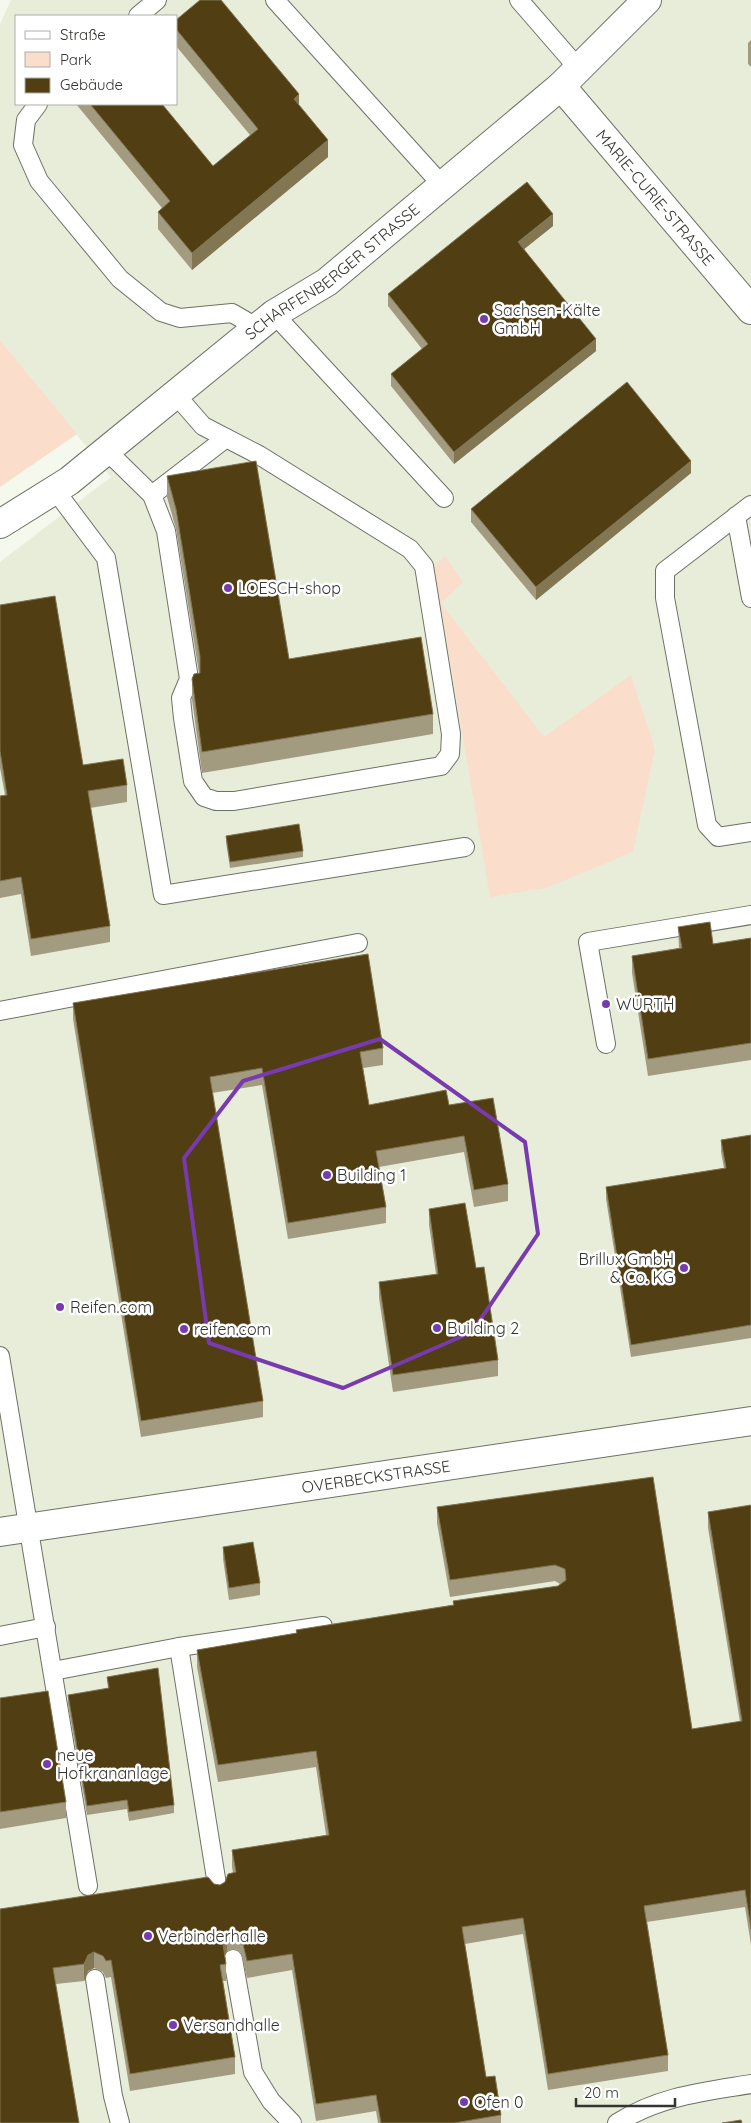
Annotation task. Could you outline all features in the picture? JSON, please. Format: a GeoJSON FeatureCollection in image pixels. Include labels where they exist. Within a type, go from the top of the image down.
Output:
{"type":"FeatureCollection","features":[{"type":"Feature","properties":{"kind":"street","name":"SCHARFENBERGER STRASSE"},"geometry":{"type":"LineString","coordinates":[[0,524],[55,490],[176,396],[266,321],[326,282],[569,77],[647,0]]}},
{"type":"Feature","properties":{"kind":"street","name":"MARIE-CURIE-STRASSE"},"geometry":{"type":"LineString","coordinates":[[569,77],[751,310]]}},
{"type":"Feature","properties":{"kind":"street","name":"OVERBECKSTRASSE"},"geometry":{"type":"LineString","coordinates":[[0,1532],[30,1530],[751,1421]]}},
{"type":"Feature","properties":{"kind":"lane"},"geometry":{"type":"LineString","coordinates":[[139,15],[157,0]]}},
{"type":"Feature","properties":{"kind":"lane"},"geometry":{"type":"LineString","coordinates":[[275,0],[442,185]]}},
{"type":"Feature","properties":{"kind":"lane"},"geometry":{"type":"LineString","coordinates":[[519,0],[569,77]]}},
{"type":"Feature","properties":{"kind":"lane"},"geometry":{"type":"LineString","coordinates":[[37,105],[26,120],[23,145],[39,181],[120,280],[160,312],[180,318],[232,313],[266,321],[444,498]]}},
{"type":"Feature","properties":{"kind":"lane"},"geometry":{"type":"LineString","coordinates":[[107,451],[152,494],[166,531],[189,679],[182,698],[193,781],[204,797],[216,801],[234,801],[441,766],[450,754],[450,734],[424,566],[410,548],[259,456],[203,426],[176,396]]}},
{"type":"Feature","properties":{"kind":"lane"},"geometry":{"type":"LineString","coordinates":[[152,494],[226,438]]}},
{"type":"Feature","properties":{"kind":"lane"},"geometry":{"type":"LineString","coordinates":[[55,490],[106,558],[163,895],[465,847]]}},
{"type":"Feature","properties":{"kind":"lane"},"geometry":{"type":"LineString","coordinates":[[751,505],[665,571],[665,598],[707,825],[718,837],[751,832]]}},
{"type":"Feature","properties":{"kind":"lane"},"geometry":{"type":"LineString","coordinates":[[736,516],[751,598]]}},
{"type":"Feature","properties":{"kind":"lane"},"geometry":{"type":"LineString","coordinates":[[606,1044],[588,942],[751,916]]}},
{"type":"Feature","properties":{"kind":"lane"},"geometry":{"type":"LineString","coordinates":[[0,1011],[358,943]]}},
{"type":"Feature","properties":{"kind":"lane"},"geometry":{"type":"LineString","coordinates":[[0,1356],[88,1886]]}},
{"type":"Feature","properties":{"kind":"lane"},"geometry":{"type":"LineString","coordinates":[[53,1671],[179,1647],[343,1623]]}},
{"type":"Feature","properties":{"kind":"lane"},"geometry":{"type":"LineString","coordinates":[[0,1636],[46,1627]]}},
{"type":"Feature","properties":{"kind":"lane"},"geometry":{"type":"LineString","coordinates":[[179,1647],[218,1891]]}},
{"type":"Feature","properties":{"kind":"lane"},"geometry":{"type":"LineString","coordinates":[[233,1959],[253,2072],[271,2101],[292,2123]]}},
{"type":"Feature","properties":{"kind":"lane"},"geometry":{"type":"LineString","coordinates":[[95,1979],[117,2120]]}},
{"type":"Feature","properties":{"kind":"lane"},"geometry":{"type":"LineString","coordinates":[[617,2123],[639,2109],[672,2097],[751,2084]]}},
{"type":"Feature","properties":{"kind":"highlighted area"},"geometry":{"type":"Polygon","coordinates":[[[380,1039],[525,1142],[538,1234],[472,1332],[343,1388],[209,1343],[184,1158],[243,1081],[380,1039]]]}},
{"type":"Feature","properties":{"kind":"shaded area"},"geometry":{"type":"Polygon","coordinates":[[[11,0],[751,0],[751,2123],[0,2123],[0,562],[111,477],[0,340],[0,24],[11,0]]]}},
{"type":"Feature","properties":{"kind":"green space"},"geometry":{"type":"Polygon","coordinates":[[[0,340],[77,434],[0,487],[0,340]]]}},
{"type":"Feature","properties":{"kind":"green space"},"geometry":{"type":"Polygon","coordinates":[[[445,556],[463,582],[441,603],[544,737],[631,675],[655,749],[633,852],[546,888],[490,897],[434,566],[445,556]]]}},
{"type":"Feature","properties":{"kind":"building"},"geometry":{"type":"Polygon","coordinates":[[[200,0],[221,0],[299,94],[294,99],[328,140],[192,253],[158,212],[170,201],[91,105],[163,105],[213,166],[258,129],[178,31],[178,18],[200,0]]]}},
{"type":"Feature","properties":{"kind":"building","name":"Sachsen-Kälte GmbH"},"geometry":{"type":"Polygon","coordinates":[[[527,182],[553,214],[518,242],[596,339],[454,452],[391,374],[428,344],[388,294],[527,182]]]}},
{"type":"Feature","properties":{"kind":"building"},"geometry":{"type":"Polygon","coordinates":[[[627,382],[691,461],[536,587],[471,509],[627,382]]]}},
{"type":"Feature","properties":{"kind":"building"},"geometry":{"type":"Polygon","coordinates":[[[256,461],[289,659],[421,637],[433,714],[202,752],[192,679],[194,674],[200,673],[200,657],[176,509],[167,476],[256,461]]]}},
{"type":"Feature","properties":{"kind":"building"},"geometry":{"type":"Polygon","coordinates":[[[55,596],[83,765],[123,759],[127,785],[88,791],[110,926],[31,939],[21,877],[0,881],[0,796],[7,795],[0,751],[0,605],[55,596]]]}},
{"type":"Feature","properties":{"kind":"building"},"geometry":{"type":"Polygon","coordinates":[[[299,824],[303,851],[230,862],[226,836],[299,824]]]}},
{"type":"Feature","properties":{"kind":"building"},"geometry":{"type":"Polygon","coordinates":[[[710,922],[713,944],[751,938],[751,1043],[648,1059],[632,956],[682,948],[678,927],[710,922]]]}},
{"type":"Feature","properties":{"kind":"building"},"geometry":{"type":"Polygon","coordinates":[[[368,954],[383,1048],[360,1052],[369,1105],[446,1090],[449,1105],[493,1098],[508,1184],[474,1190],[464,1136],[376,1151],[386,1207],[288,1223],[262,1068],[210,1077],[263,1401],[141,1421],[73,1003],[368,954]]]}},
{"type":"Feature","properties":{"kind":"building","name":"Brillux GmbH & Co. KG"},"geometry":{"type":"Polygon","coordinates":[[[751,1135],[751,1325],[631,1345],[606,1187],[726,1168],[721,1140],[751,1135]]]}},
{"type":"Feature","properties":{"kind":"building","name":"Building 2"},"geometry":{"type":"Polygon","coordinates":[[[465,1203],[476,1268],[484,1267],[498,1360],[393,1375],[379,1282],[438,1274],[429,1209],[465,1203]]]}},
{"type":"Feature","properties":{"kind":"building"},"geometry":{"type":"Polygon","coordinates":[[[653,1477],[692,1729],[742,1721],[708,1512],[751,1505],[751,1929],[745,1890],[644,1906],[668,2055],[548,2074],[523,1918],[462,1927],[486,2077],[495,2076],[501,2115],[454,2123],[381,2123],[376,2095],[316,2104],[292,1954],[247,1961],[241,1936],[236,1932],[227,1934],[223,1944],[226,1964],[220,1965],[235,2057],[130,2074],[111,1960],[106,1961],[103,1956],[94,1952],[88,1955],[84,1964],[53,1968],[79,2123],[0,2123],[0,1909],[208,1877],[214,1884],[220,1885],[225,1882],[228,1874],[236,1872],[232,1850],[329,1835],[316,1751],[218,1765],[197,1650],[297,1633],[296,1630],[454,1605],[453,1601],[558,1586],[566,1580],[565,1569],[555,1565],[450,1580],[437,1507],[653,1477]]]}},
{"type":"Feature","properties":{"kind":"building"},"geometry":{"type":"Polygon","coordinates":[[[253,1542],[260,1583],[229,1588],[223,1547],[253,1542]]]}},
{"type":"Feature","properties":{"kind":"building"},"geometry":{"type":"Polygon","coordinates":[[[158,1668],[174,1805],[129,1812],[127,1800],[87,1806],[68,1695],[109,1688],[107,1677],[158,1668]]]}},
{"type":"Feature","properties":{"kind":"building"},"geometry":{"type":"Polygon","coordinates":[[[48,1691],[66,1802],[0,1812],[0,1698],[48,1691]]]}},
{"type":"Feature","properties":{"kind":"building"},"geometry":{"type":"Polygon","coordinates":[[[741,2120],[742,2123],[722,2123],[741,2120]]]}},
{"type":"Feature","properties":{"kind":"place","name":"Sachsen-Kälte GmbH"},"geometry":{"type":"Point","coordinates":[484,319]}},
{"type":"Feature","properties":{"kind":"place","name":"LOESCH-shop"},"geometry":{"type":"Point","coordinates":[228,588]}},
{"type":"Feature","properties":{"kind":"place","name":"WÜRTH"},"geometry":{"type":"Point","coordinates":[606,1004]}},
{"type":"Feature","properties":{"kind":"place","name":"Building 1"},"geometry":{"type":"Point","coordinates":[327,1175]}},
{"type":"Feature","properties":{"kind":"place","name":"Brillux GmbH & Co. KG"},"geometry":{"type":"Point","coordinates":[684,1268]}},
{"type":"Feature","properties":{"kind":"place","name":"Reifen.com"},"geometry":{"type":"Point","coordinates":[60,1307]}},
{"type":"Feature","properties":{"kind":"place","name":"Building 2"},"geometry":{"type":"Point","coordinates":[437,1328]}},
{"type":"Feature","properties":{"kind":"place","name":"reifen.com"},"geometry":{"type":"Point","coordinates":[184,1329]}},
{"type":"Feature","properties":{"kind":"place","name":"neue Hofkrananlage"},"geometry":{"type":"Point","coordinates":[47,1764]}},
{"type":"Feature","properties":{"kind":"place","name":"Verbinderhalle"},"geometry":{"type":"Point","coordinates":[148,1936]}},
{"type":"Feature","properties":{"kind":"place","name":"Versandhalle"},"geometry":{"type":"Point","coordinates":[173,2025]}},
{"type":"Feature","properties":{"kind":"place","name":"Ofen 0"},"geometry":{"type":"Point","coordinates":[464,2102]}}]}
